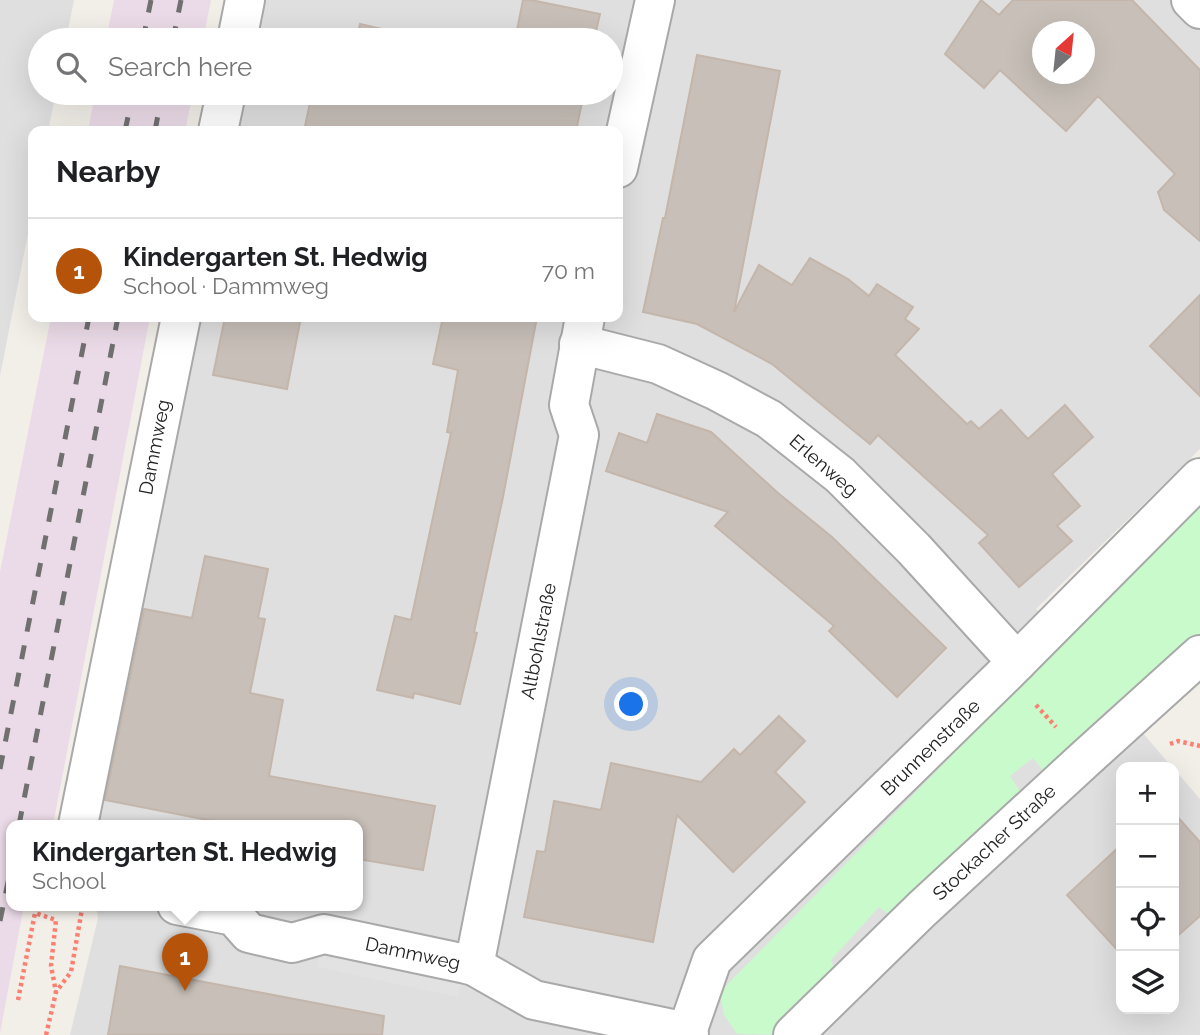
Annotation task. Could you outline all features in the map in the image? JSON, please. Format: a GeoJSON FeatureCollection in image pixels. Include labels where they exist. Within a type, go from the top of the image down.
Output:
{"type":"FeatureCollection","features":[{"type":"Feature","properties":{"kind":"street"},"geometry":{"type":"LineString","coordinates":[[239,28],[245,0]]}},
{"type":"Feature","properties":{"kind":"street"},"geometry":{"type":"LineString","coordinates":[[623,145],[655,0]]}},
{"type":"Feature","properties":{"kind":"street"},"geometry":{"type":"LineString","coordinates":[[1191,0],[1200,9]]}},
{"type":"Feature","properties":{"kind":"street"},"geometry":{"type":"LineString","coordinates":[[219,126],[223,105]]}},
{"type":"Feature","properties":{"kind":"street","name":"Dammweg"},"geometry":{"type":"LineString","coordinates":[[79,820],[179,322]]}},
{"type":"Feature","properties":{"kind":"street","name":"Erlenweg"},"geometry":{"type":"LineString","coordinates":[[582,330],[717,391],[769,419],[840,475],[914,549],[1012,667]]}},
{"type":"Feature","properties":{"kind":"street","name":"Altbohlstraße"},"geometry":{"type":"LineString","coordinates":[[474,966],[579,435],[569,405],[582,330]]}},
{"type":"Feature","properties":{"kind":"street","name":"Brunnenstraße"},"geometry":{"type":"LineString","coordinates":[[688,1034],[712,960],[1012,667],[1200,478]]}},
{"type":"Feature","properties":{"kind":"street","name":"Stockacher Straße"},"geometry":{"type":"LineString","coordinates":[[793,1035],[922,909],[1200,655]]}},
{"type":"Feature","properties":{"kind":"street","name":"Dammweg"},"geometry":{"type":"LineString","coordinates":[[208,911],[234,916],[249,933],[292,943],[324,934],[474,966],[534,1000],[688,1034]]}},
{"type":"Feature","properties":{"kind":"path"},"geometry":{"type":"LineString","coordinates":[[1012,667],[1085,759]]}},
{"type":"Feature","properties":{"kind":"path"},"geometry":{"type":"LineString","coordinates":[[56,992],[71,972],[82,911]]}},
{"type":"Feature","properties":{"kind":"path"},"geometry":{"type":"LineString","coordinates":[[18,1000],[35,913],[56,920],[51,966],[56,992],[47,1035]]}},
{"type":"Feature","properties":{"kind":"shaded area"},"geometry":{"type":"Polygon","coordinates":[[[0,0],[74,0],[68,28],[28,28],[28,105],[53,105],[49,126],[28,126],[28,233],[0,376],[0,0]]]}},
{"type":"Feature","properties":{"kind":"shaded area"},"geometry":{"type":"Polygon","coordinates":[[[114,0],[211,0],[205,28],[108,28],[114,0]]]}},
{"type":"Feature","properties":{"kind":"shaded area"},"geometry":{"type":"Polygon","coordinates":[[[260,0],[1200,0],[1200,449],[1036,609],[1168,762],[1116,762],[1116,1014],[1179,1014],[1179,775],[1200,799],[1200,1035],[699,1035],[674,1009],[651,1035],[70,1035],[98,918],[97,911],[363,911],[363,820],[94,820],[195,322],[623,322],[623,126],[235,126],[239,105],[623,105],[623,28],[254,28],[260,0]]]}},
{"type":"Feature","properties":{"kind":"shaded area"},"geometry":{"type":"Polygon","coordinates":[[[93,105],[190,105],[186,126],[89,126],[93,105]]]}},
{"type":"Feature","properties":{"kind":"shaded area"},"geometry":{"type":"Polygon","coordinates":[[[50,322],[149,322],[54,820],[6,820],[6,911],[23,911],[0,1033],[0,572],[50,322]]]}},
{"type":"Feature","properties":{"kind":"shaded area"},"geometry":{"type":"Polygon","coordinates":[[[324,934],[466,964],[458,997],[317,967],[324,934]]]}},
{"type":"Feature","properties":{"kind":"green space"},"geometry":{"type":"Polygon","coordinates":[[[1200,502],[1200,638],[1118,713],[1110,707],[1080,736],[1089,747],[1051,780],[1033,758],[1010,776],[1027,802],[1007,819],[999,810],[975,833],[982,843],[900,923],[879,907],[831,960],[839,983],[784,1035],[737,1034],[724,1015],[720,992],[1200,502]]]}},
{"type":"Feature","properties":{"kind":"building"},"geometry":{"type":"Polygon","coordinates":[[[523,0],[600,14],[597,28],[517,28],[523,0]]]}},
{"type":"Feature","properties":{"kind":"building"},"geometry":{"type":"Polygon","coordinates":[[[981,0],[999,15],[1013,0],[1132,0],[1200,70],[1200,241],[1164,210],[1158,192],[1175,174],[1098,96],[1066,131],[1000,70],[984,88],[945,54],[981,0]]]}},
{"type":"Feature","properties":{"kind":"building"},"geometry":{"type":"Polygon","coordinates":[[[360,24],[377,28],[359,28],[360,24]]]}},
{"type":"Feature","properties":{"kind":"building"},"geometry":{"type":"Polygon","coordinates":[[[697,55],[780,71],[734,312],[759,265],[792,285],[810,258],[848,279],[869,296],[877,284],[913,307],[905,319],[919,329],[895,355],[967,424],[971,421],[979,429],[1001,410],[1028,439],[1065,405],[1093,437],[1052,474],[1080,506],[1057,526],[1072,541],[1019,587],[979,543],[988,535],[878,435],[870,444],[772,364],[697,324],[643,312],[665,218],[697,55]]]}},
{"type":"Feature","properties":{"kind":"building"},"geometry":{"type":"Polygon","coordinates":[[[309,105],[581,105],[577,126],[305,126],[309,105]]]}},
{"type":"Feature","properties":{"kind":"building"},"geometry":{"type":"Polygon","coordinates":[[[1200,295],[1200,396],[1150,346],[1200,295]]]}},
{"type":"Feature","properties":{"kind":"building"},"geometry":{"type":"Polygon","coordinates":[[[224,322],[300,322],[287,389],[213,375],[224,322]]]}},
{"type":"Feature","properties":{"kind":"building"},"geometry":{"type":"Polygon","coordinates":[[[442,322],[536,322],[474,632],[477,633],[460,704],[414,693],[413,698],[377,690],[395,616],[411,620],[451,433],[447,432],[458,370],[433,364],[442,322]]]}},
{"type":"Feature","properties":{"kind":"building"},"geometry":{"type":"Polygon","coordinates":[[[657,414],[711,432],[778,493],[832,537],[946,648],[897,697],[829,631],[834,626],[715,526],[728,512],[606,471],[619,433],[647,443],[657,414]]]}},
{"type":"Feature","properties":{"kind":"building"},"geometry":{"type":"Polygon","coordinates":[[[205,556],[268,569],[258,618],[265,619],[250,693],[283,700],[269,776],[435,806],[423,870],[363,860],[363,820],[207,820],[105,800],[144,609],[192,618],[205,556]]]}},
{"type":"Feature","properties":{"kind":"building"},"geometry":{"type":"Polygon","coordinates":[[[779,716],[805,741],[775,772],[805,802],[733,872],[677,815],[653,942],[524,917],[537,851],[545,852],[554,801],[601,810],[611,763],[701,782],[734,749],[740,755],[779,716]]]}},
{"type":"Feature","properties":{"kind":"building"},"geometry":{"type":"Polygon","coordinates":[[[1179,819],[1200,842],[1200,916],[1179,935],[1179,819]]]}},
{"type":"Feature","properties":{"kind":"building"},"geometry":{"type":"Polygon","coordinates":[[[1116,850],[1116,949],[1067,895],[1116,850]]]}},
{"type":"Feature","properties":{"kind":"building"},"geometry":{"type":"Polygon","coordinates":[[[120,966],[384,1016],[382,1035],[108,1035],[120,966]]]}},
{"type":"Feature","properties":{"kind":"railway"},"geometry":{"type":"LineString","coordinates":[[145,28],[151,0]]}},
{"type":"Feature","properties":{"kind":"railway"},"geometry":{"type":"LineString","coordinates":[[175,28],[181,0]]}},
{"type":"Feature","properties":{"kind":"railway"},"geometry":{"type":"LineString","coordinates":[[126,126],[130,105]]}},
{"type":"Feature","properties":{"kind":"railway"},"geometry":{"type":"LineString","coordinates":[[156,126],[160,105]]}},
{"type":"Feature","properties":{"kind":"railway"},"geometry":{"type":"LineString","coordinates":[[0,769],[88,322]]}},
{"type":"Feature","properties":{"kind":"railway"},"geometry":{"type":"LineString","coordinates":[[20,820],[117,322]]}},
{"type":"Feature","properties":{"kind":"railway"},"geometry":{"type":"LineString","coordinates":[[0,921],[6,892]]}},
{"type":"Feature","properties":{"kind":"place","name":"Kindergarten St. Hedwig"},"geometry":{"type":"Point","coordinates":[185,991]}}]}
